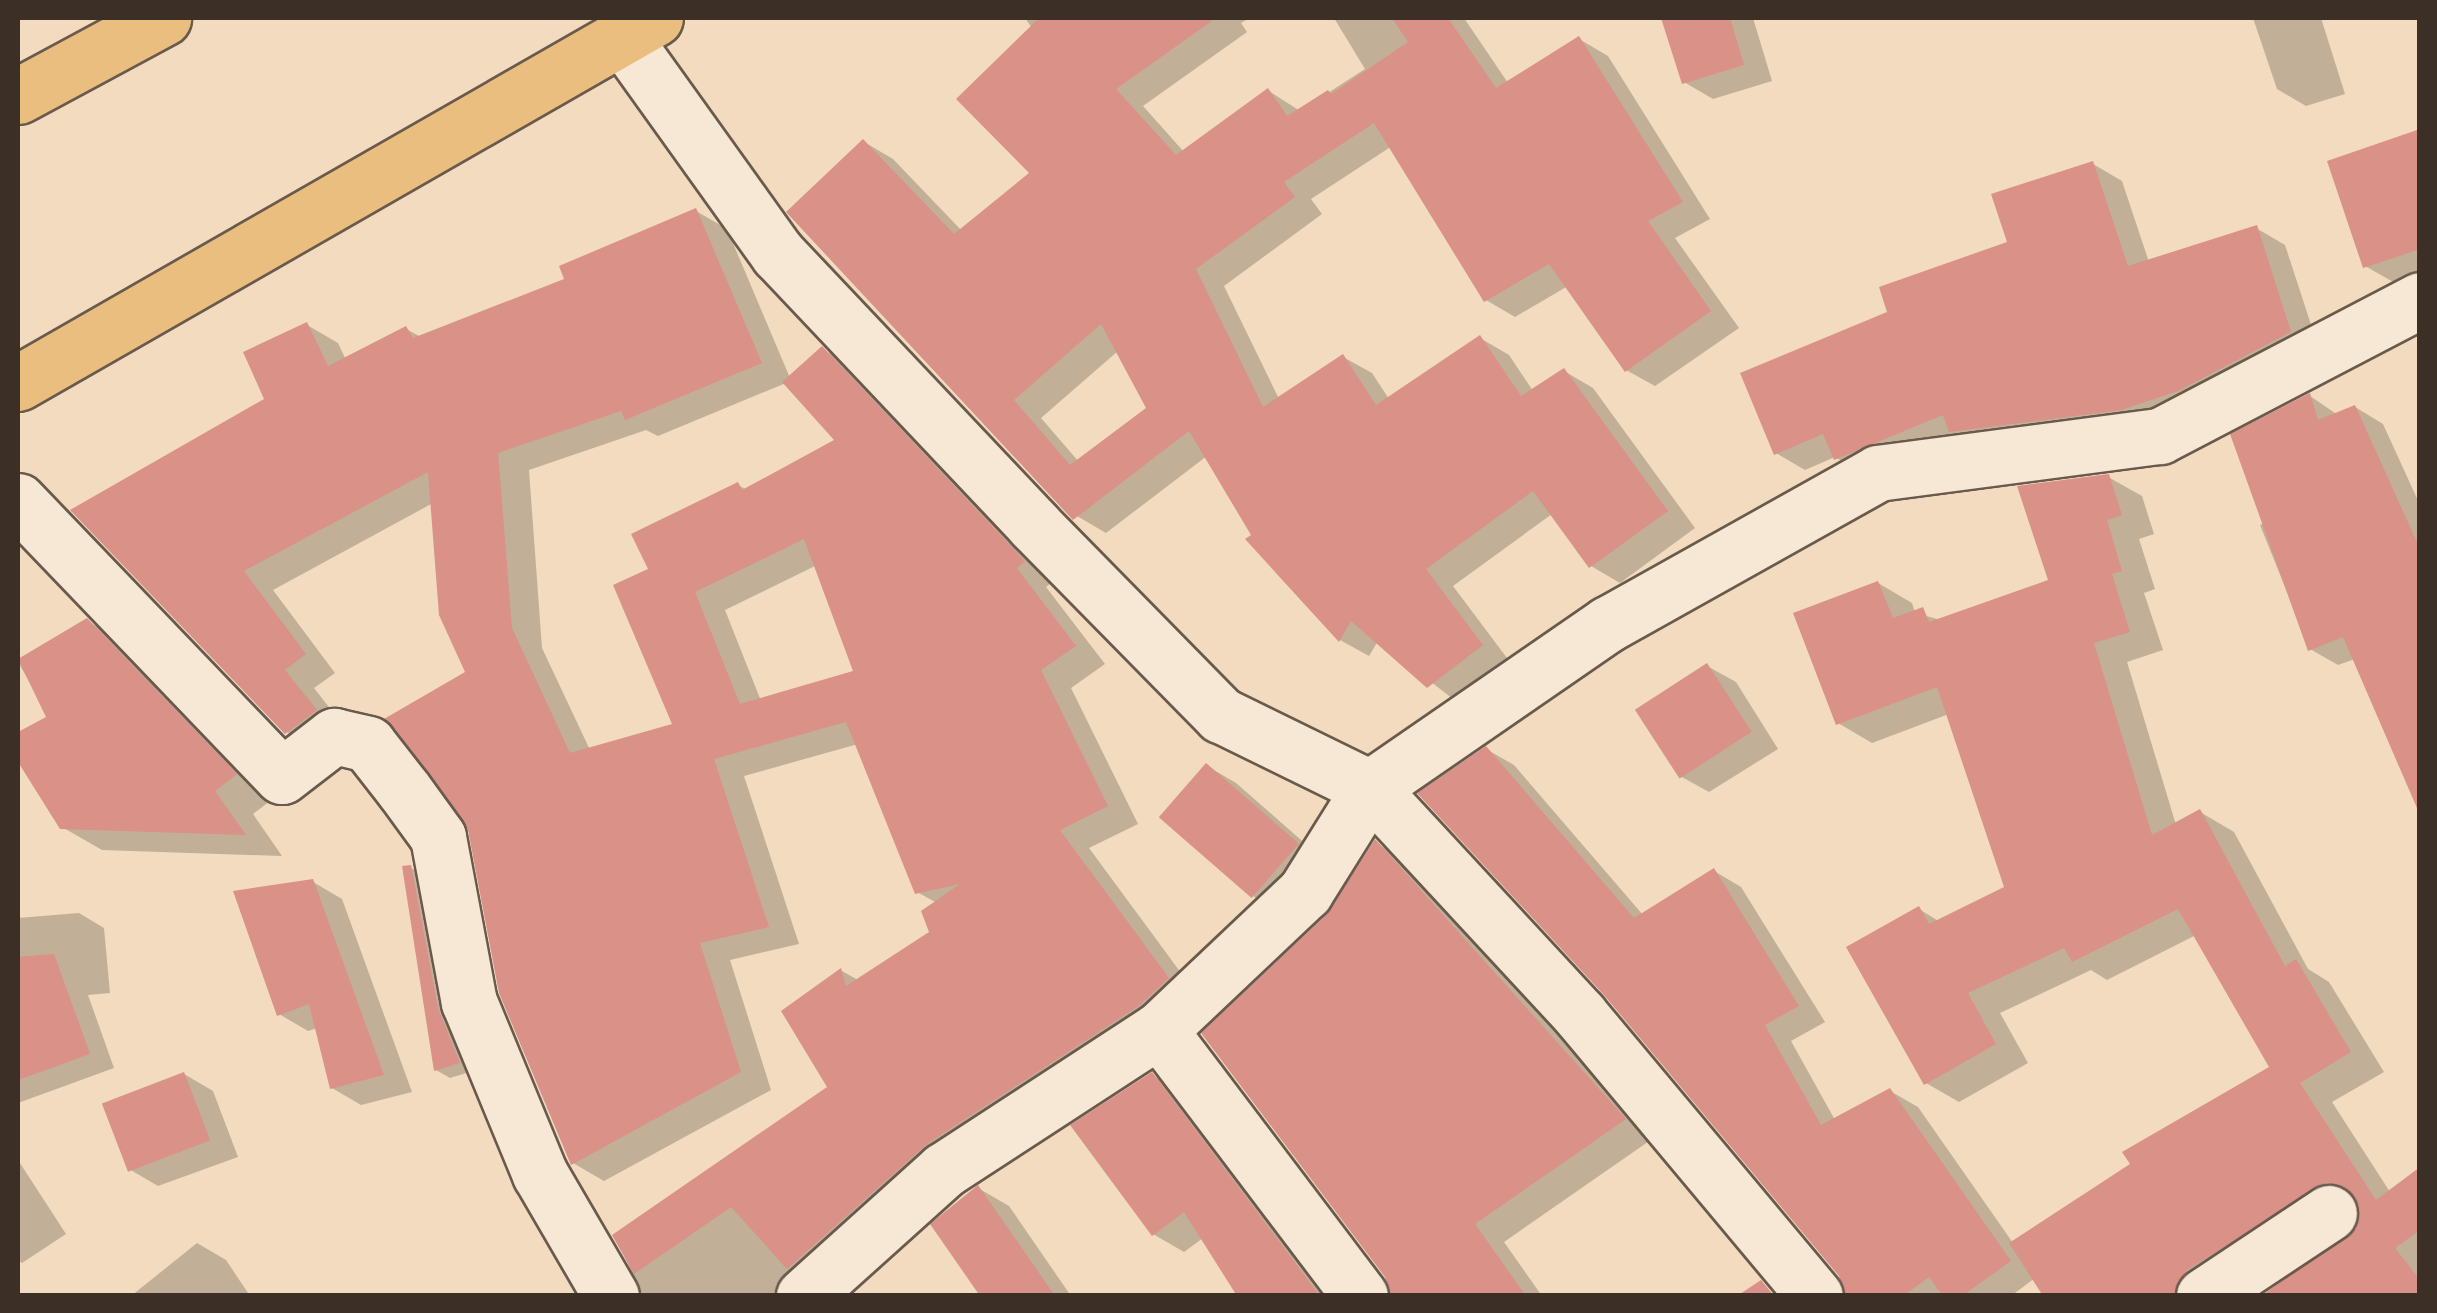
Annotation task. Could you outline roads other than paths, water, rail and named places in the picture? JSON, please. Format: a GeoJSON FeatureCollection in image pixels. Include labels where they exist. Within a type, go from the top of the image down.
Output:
{"type":"FeatureCollection","features":[{"type":"Feature","properties":{"kind":"main road"},"geometry":{"type":"LineString","coordinates":[[18,96],[163,18]]}},
{"type":"Feature","properties":{"kind":"main road"},"geometry":{"type":"LineString","coordinates":[[18,383],[638,26]]}},
{"type":"Feature","properties":{"kind":"street"},"geometry":{"type":"LineString","coordinates":[[638,26],[778,254],[1221,715],[1370,788],[1580,1015],[1815,1296]]}},
{"type":"Feature","properties":{"kind":"street"},"geometry":{"type":"LineString","coordinates":[[804,1296],[944,1170],[1158,1030],[1305,892],[1370,788],[1608,624],[1878,473],[2160,436],[2420,300]]}},
{"type":"Feature","properties":{"kind":"street"},"geometry":{"type":"LineString","coordinates":[[18,500],[282,776],[334,736],[368,744],[404,790],[438,837],[468,1002],[540,1174],[611,1296]]}},
{"type":"Feature","properties":{"kind":"street"},"geometry":{"type":"LineString","coordinates":[[1158,1030],[1360,1296]]}},
{"type":"Feature","properties":{"kind":"street"},"geometry":{"type":"LineString","coordinates":[[2204,1296],[2329,1213]]}}]}
